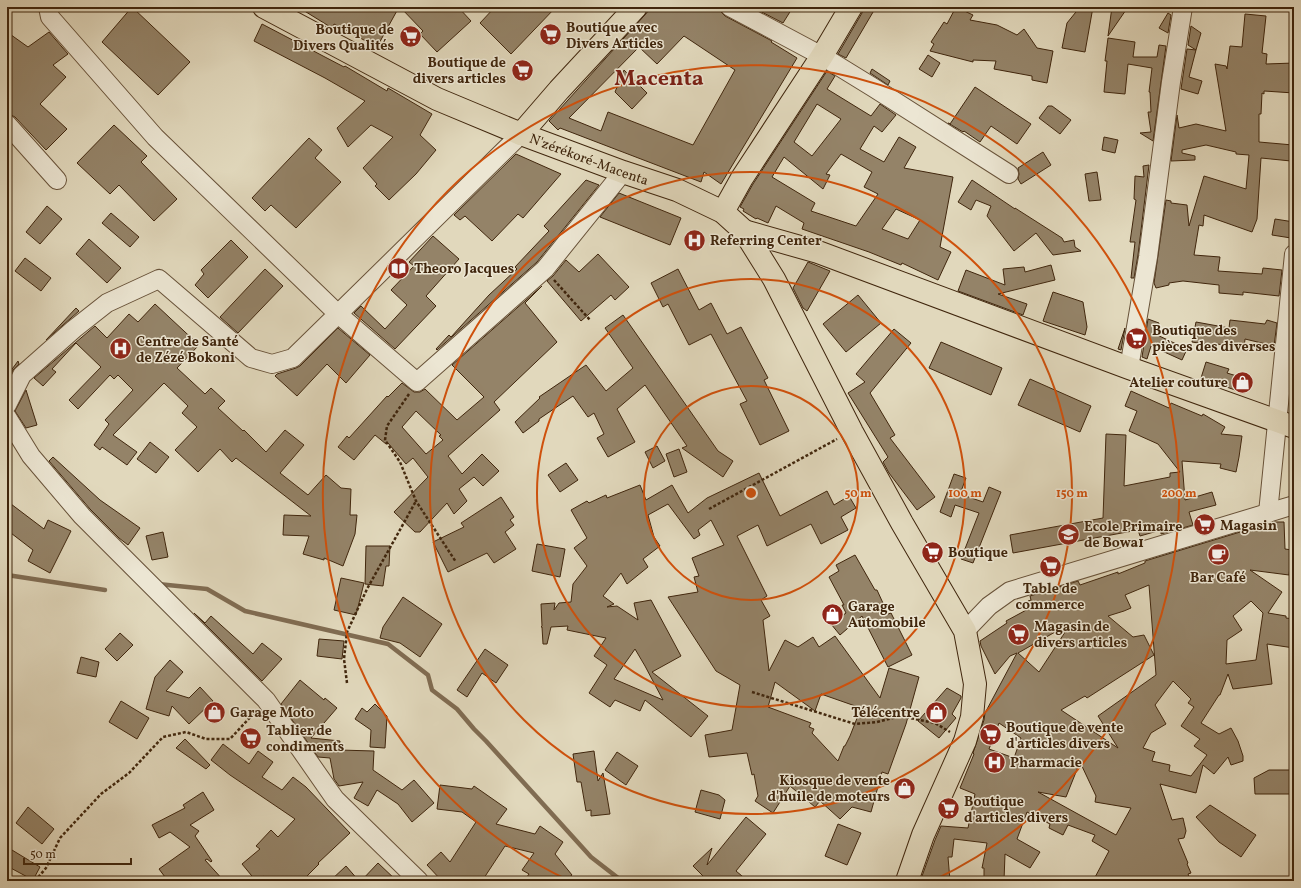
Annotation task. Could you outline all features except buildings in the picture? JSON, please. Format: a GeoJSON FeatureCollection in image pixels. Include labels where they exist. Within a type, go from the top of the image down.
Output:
{"type":"FeatureCollection","features":[{"type":"Feature","properties":{"kind":"main road"},"geometry":{"type":"LineString","coordinates":[[264,7],[437,99],[521,134]]}},
{"type":"Feature","properties":{"kind":"main road","name":"N'zérékoré-Macenta"},"geometry":{"type":"LineString","coordinates":[[636,7],[559,90],[521,134],[623,172],[677,190],[723,212],[744,231]]}},
{"type":"Feature","properties":{"kind":"main road"},"geometry":{"type":"LineString","coordinates":[[723,212],[742,178],[822,56],[851,7]]}},
{"type":"Feature","properties":{"kind":"main road"},"geometry":{"type":"LineString","coordinates":[[744,231],[818,252],[1128,368],[1286,425]]}},
{"type":"Feature","properties":{"kind":"main road"},"geometry":{"type":"LineString","coordinates":[[744,231],[774,279],[852,432],[902,523],[965,631],[975,684],[972,717],[965,741],[923,835],[906,881]]}},
{"type":"Feature","properties":{"kind":"street"},"geometry":{"type":"LineString","coordinates":[[48,7],[50,17],[155,137],[338,314],[417,382],[544,269],[623,172]]}},
{"type":"Feature","properties":{"kind":"street"},"geometry":{"type":"LineString","coordinates":[[730,7],[822,56],[1008,174]]}},
{"type":"Feature","properties":{"kind":"street"},"geometry":{"type":"LineString","coordinates":[[1128,368],[1148,257],[1170,82],[1183,7]]}},
{"type":"Feature","properties":{"kind":"street"},"geometry":{"type":"LineString","coordinates":[[7,124],[57,180]]}},
{"type":"Feature","properties":{"kind":"street"},"geometry":{"type":"LineString","coordinates":[[7,405],[22,375],[74,329],[107,303],[159,279],[251,358],[272,364],[294,358],[521,134]]}},
{"type":"Feature","properties":{"kind":"street"},"geometry":{"type":"LineString","coordinates":[[1268,513],[1286,425],[1294,254]]}},
{"type":"Feature","properties":{"kind":"street"},"geometry":{"type":"LineString","coordinates":[[7,418],[31,456],[82,516],[266,700],[335,799],[419,881]]}},
{"type":"Feature","properties":{"kind":"street"},"geometry":{"type":"LineString","coordinates":[[965,631],[989,606],[1010,591],[1294,505]]}},
{"type":"Feature","properties":{"kind":"path"},"geometry":{"type":"LineString","coordinates":[[544,269],[590,320]]}},
{"type":"Feature","properties":{"kind":"path"},"geometry":{"type":"LineString","coordinates":[[417,382],[387,426],[385,440],[400,462],[416,501],[456,562]]}},
{"type":"Feature","properties":{"kind":"path"},"geometry":{"type":"LineString","coordinates":[[709,509],[852,432]]}},
{"type":"Feature","properties":{"kind":"path"},"geometry":{"type":"LineString","coordinates":[[347,683],[344,660],[346,632],[367,589],[416,501]]}},
{"type":"Feature","properties":{"kind":"path"},"geometry":{"type":"LineString","coordinates":[[752,692],[855,724],[878,722],[900,716],[935,723],[965,741]]}},
{"type":"Feature","properties":{"kind":"path"},"geometry":{"type":"LineString","coordinates":[[35,881],[46,868],[60,838],[101,794],[129,773],[162,736],[186,732],[206,739],[230,739],[266,700]]}},
{"type":"Feature","properties":{"kind":"waterway"},"geometry":{"type":"LineString","coordinates":[[7,575],[105,590]]}},
{"type":"Feature","properties":{"kind":"waterway"},"geometry":{"type":"LineString","coordinates":[[158,584],[207,589],[245,611],[388,644],[428,675],[432,690],[457,709],[591,857],[622,881]]}},
{"type":"Feature","properties":{"kind":"place","name":"Boutique avec Divers Articles"},"geometry":{"type":"Point","coordinates":[550,35]}},
{"type":"Feature","properties":{"kind":"place","name":"Boutique de Divers Qualités"},"geometry":{"type":"Point","coordinates":[410,37]}},
{"type":"Feature","properties":{"kind":"place","name":"Boutique de divers articles"},"geometry":{"type":"Point","coordinates":[522,70]}},
{"type":"Feature","properties":{"kind":"place","name":"Referring Center"},"geometry":{"type":"Point","coordinates":[694,240]}},
{"type":"Feature","properties":{"kind":"place","name":"Theoro Jacques"},"geometry":{"type":"Point","coordinates":[399,268]}},
{"type":"Feature","properties":{"kind":"place","name":"Boutique des pièces des diverses"},"geometry":{"type":"Point","coordinates":[1137,338]}},
{"type":"Feature","properties":{"kind":"place","name":"Centre de Santé de Zézé Bokoni"},"geometry":{"type":"Point","coordinates":[121,349]}},
{"type":"Feature","properties":{"kind":"place","name":"Atelier couture"},"geometry":{"type":"Point","coordinates":[1243,382]}},
{"type":"Feature","properties":{"kind":"place","name":"Magasin"},"geometry":{"type":"Point","coordinates":[1205,525]}},
{"type":"Feature","properties":{"kind":"place","name":"Ecole Primaire de Bowa1"},"geometry":{"type":"Point","coordinates":[1068,534]}},
{"type":"Feature","properties":{"kind":"place","name":"Boutique"},"geometry":{"type":"Point","coordinates":[932,552]}},
{"type":"Feature","properties":{"kind":"place","name":"Bar Café"},"geometry":{"type":"Point","coordinates":[1218,555]}},
{"type":"Feature","properties":{"kind":"place","name":"Table de commerce"},"geometry":{"type":"Point","coordinates":[1050,566]}},
{"type":"Feature","properties":{"kind":"place","name":"Garage Automobile"},"geometry":{"type":"Point","coordinates":[833,614]}},
{"type":"Feature","properties":{"kind":"place","name":"Magasin de divers articles"},"geometry":{"type":"Point","coordinates":[1019,634]}},
{"type":"Feature","properties":{"kind":"place","name":"Garage Moto"},"geometry":{"type":"Point","coordinates":[215,712]}},
{"type":"Feature","properties":{"kind":"place","name":"Télécentre"},"geometry":{"type":"Point","coordinates":[936,712]}},
{"type":"Feature","properties":{"kind":"place","name":"Boutique de vente d'articles divers"},"geometry":{"type":"Point","coordinates":[991,735]}},
{"type":"Feature","properties":{"kind":"place","name":"Tablier de condiments"},"geometry":{"type":"Point","coordinates":[251,738]}},
{"type":"Feature","properties":{"kind":"place","name":"Pharmacie"},"geometry":{"type":"Point","coordinates":[994,762]}},
{"type":"Feature","properties":{"kind":"place","name":"Kiosque de vente d'huile de moteurs"},"geometry":{"type":"Point","coordinates":[905,788]}},
{"type":"Feature","properties":{"kind":"place","name":"Boutique d'articles divers"},"geometry":{"type":"Point","coordinates":[949,809]}},
{"type":"Feature","properties":{"kind":"district","name":"Macenta"},"geometry":{"type":"Point","coordinates":[659,77]}}]}
